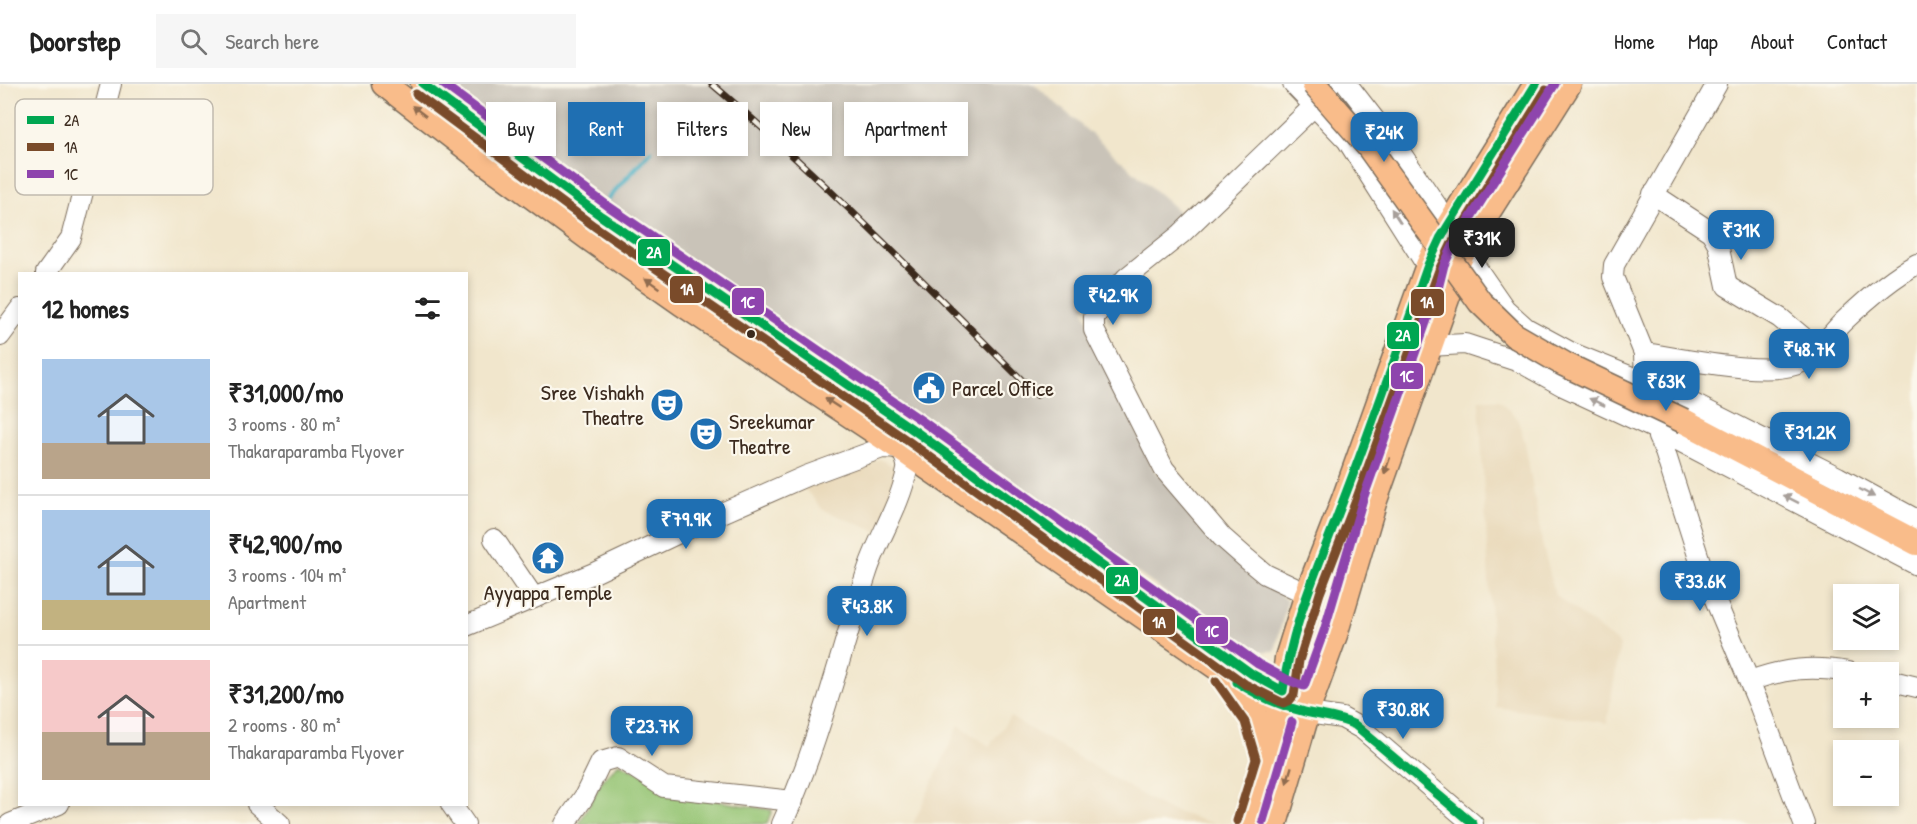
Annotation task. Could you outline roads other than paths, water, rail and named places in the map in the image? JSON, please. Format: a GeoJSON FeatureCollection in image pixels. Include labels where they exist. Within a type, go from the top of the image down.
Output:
{"type":"FeatureCollection","features":[{"type":"Feature","properties":{"kind":"main road"},"geometry":{"type":"LineString","coordinates":[[384,84],[485,162],[681,303],[908,440],[1252,674],[1281,697]]}},
{"type":"Feature","properties":{"kind":"main road"},"geometry":{"type":"LineString","coordinates":[[423,84],[486,131]]}},
{"type":"Feature","properties":{"kind":"main road"},"geometry":{"type":"LineString","coordinates":[[1249,824],[1268,759],[1287,658],[1306,598],[1427,266],[1449,224],[1536,84]]}},
{"type":"Feature","properties":{"kind":"main road"},"geometry":{"type":"LineString","coordinates":[[1275,824],[1374,503],[1456,268],[1464,250],[1569,84]]}},
{"type":"Feature","properties":{"kind":"main road"},"geometry":{"type":"LineString","coordinates":[[1314,95],[1368,146],[1480,302],[1514,335],[1564,364],[1684,421],[1917,543]]}},
{"type":"Feature","properties":{"kind":"main road"},"geometry":{"type":"LineString","coordinates":[[485,162],[490,156]]}},
{"type":"Feature","properties":{"kind":"main road"},"geometry":{"type":"LineString","coordinates":[[520,156],[1226,674],[1251,691],[1281,697],[1310,707]]}},
{"type":"Feature","properties":{"kind":"main road"},"geometry":{"type":"LineString","coordinates":[[1226,674],[1256,717],[1268,759]]}},
{"type":"Feature","properties":{"kind":"street"},"geometry":{"type":"LineString","coordinates":[[107,99],[111,84]]}},
{"type":"Feature","properties":{"kind":"street"},"geometry":{"type":"LineString","coordinates":[[1293,84],[1314,95],[1347,140],[1427,266]]}},
{"type":"Feature","properties":{"kind":"street"},"geometry":{"type":"LineString","coordinates":[[1306,598],[1265,574],[1222,537],[1164,469],[1094,330],[1094,317],[1126,278],[1181,234],[1314,95],[1330,84]]}},
{"type":"Feature","properties":{"kind":"street"},"geometry":{"type":"LineString","coordinates":[[1347,84],[1402,155],[1449,224]]}},
{"type":"Feature","properties":{"kind":"street"},"geometry":{"type":"LineString","coordinates":[[1662,432],[1645,382],[1644,353],[1612,277],[1618,254],[1717,84]]}},
{"type":"Feature","properties":{"kind":"street"},"geometry":{"type":"LineString","coordinates":[[1653,194],[1711,232],[1718,244],[1727,286],[1780,318],[1818,350]]}},
{"type":"Feature","properties":{"kind":"street"},"geometry":{"type":"LineString","coordinates":[[47,272],[71,238],[82,195]]}},
{"type":"Feature","properties":{"kind":"street"},"geometry":{"type":"LineString","coordinates":[[1464,250],[1505,309],[1526,328],[1572,353],[1645,382],[1838,477],[1917,520]]}},
{"type":"Feature","properties":{"kind":"street"},"geometry":{"type":"LineString","coordinates":[[1644,353],[1759,369],[1785,368],[1801,362],[1818,350],[1844,321],[1902,272],[1917,264]]}},
{"type":"Feature","properties":{"kind":"street"},"geometry":{"type":"LineString","coordinates":[[0,336],[18,312]]}},
{"type":"Feature","properties":{"kind":"street"},"geometry":{"type":"LineString","coordinates":[[1429,346],[1465,344],[1520,362],[1563,386],[1662,432],[1917,565]]}},
{"type":"Feature","properties":{"kind":"street"},"geometry":{"type":"LineString","coordinates":[[1662,432],[1658,437],[1665,452],[1702,571],[1749,681],[1804,824]]}},
{"type":"Feature","properties":{"kind":"street"},"geometry":{"type":"LineString","coordinates":[[468,625],[603,568],[744,502],[806,476],[908,440],[908,468],[900,494],[867,569],[817,732],[793,801],[782,824]]}},
{"type":"Feature","properties":{"kind":"street"},"geometry":{"type":"LineString","coordinates":[[494,539],[534,598]]}},
{"type":"Feature","properties":{"kind":"street"},"geometry":{"type":"LineString","coordinates":[[1749,681],[1776,672],[1803,669],[1833,670]]}},
{"type":"Feature","properties":{"kind":"street"},"geometry":{"type":"LineString","coordinates":[[1899,683],[1917,687]]}},
{"type":"Feature","properties":{"kind":"street"},"geometry":{"type":"LineString","coordinates":[[1310,707],[1342,718],[1362,729],[1473,824]]}},
{"type":"Feature","properties":{"kind":"street"},"geometry":{"type":"LineString","coordinates":[[565,824],[584,797],[601,762],[618,757],[664,787],[793,801]]}},
{"type":"Feature","properties":{"kind":"street"},"geometry":{"type":"LineString","coordinates":[[259,806],[280,824]]}},
{"type":"Feature","properties":{"kind":"street"},"geometry":{"type":"LineString","coordinates":[[10,824],[50,813]]}},
{"type":"Feature","properties":{"kind":"waterway"},"geometry":{"type":"LineString","coordinates":[[609,198],[651,151]]}},
{"type":"Feature","properties":{"kind":"railway"},"geometry":{"type":"LineString","coordinates":[[712,84],[837,197],[1037,395]]}},
{"type":"Feature","properties":{"kind":"place","name":"Parcel Office"},"geometry":{"type":"Point","coordinates":[929,388]}},
{"type":"Feature","properties":{"kind":"place","name":"Sree Vishakh Theatre"},"geometry":{"type":"Point","coordinates":[667,405]}},
{"type":"Feature","properties":{"kind":"place","name":"Sreekumar Theatre"},"geometry":{"type":"Point","coordinates":[706,434]}},
{"type":"Feature","properties":{"kind":"place","name":"Ayyappa Temple"},"geometry":{"type":"Point","coordinates":[548,558]}}]}
